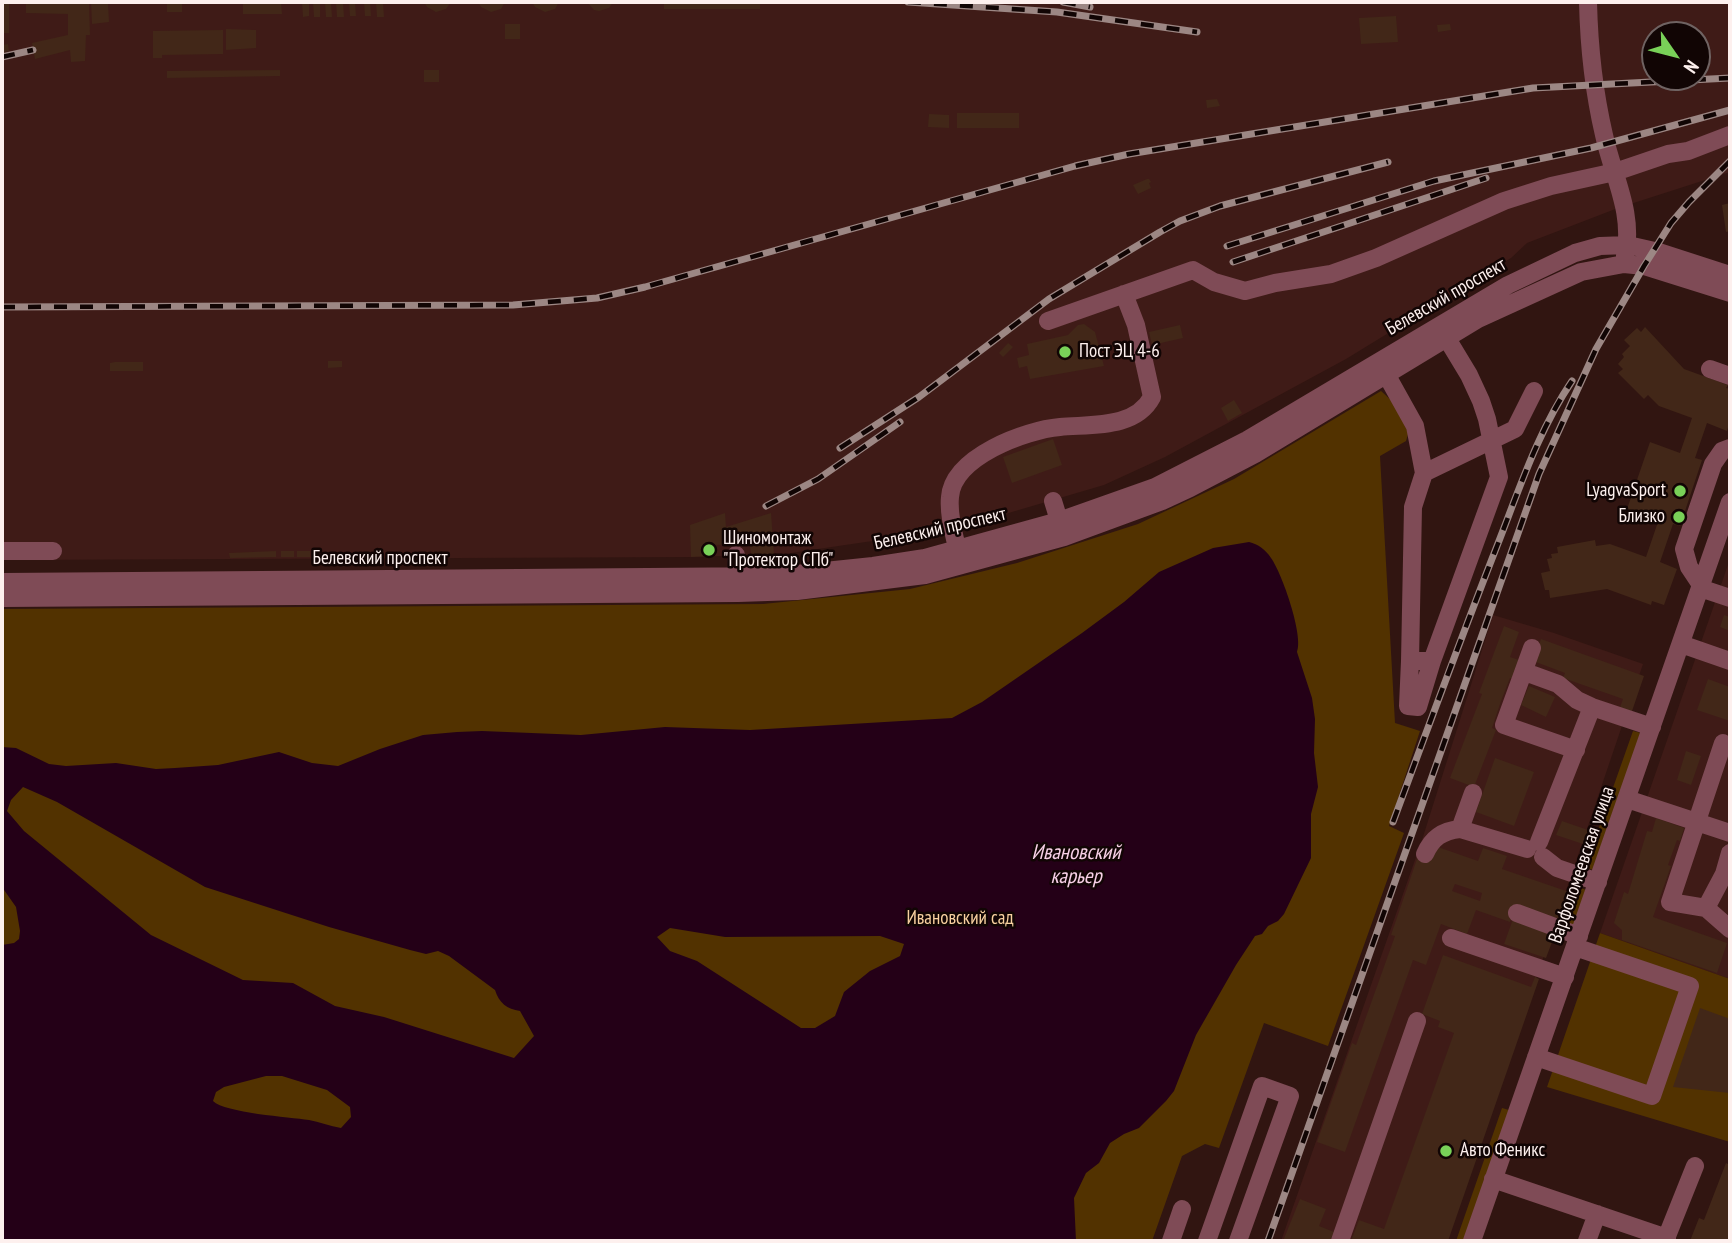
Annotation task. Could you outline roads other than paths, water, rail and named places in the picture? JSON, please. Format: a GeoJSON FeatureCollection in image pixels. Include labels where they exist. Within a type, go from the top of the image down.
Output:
{"type":"FeatureCollection","features":[{"type":"Feature","properties":{"kind":"street"},"geometry":{"type":"LineString","coordinates":[[1588,2],[1588,24],[1604,137],[1625,206],[1629,230],[1624,264]]}},
{"type":"Feature","properties":{"kind":"street"},"geometry":{"type":"LineString","coordinates":[[1048,321],[1193,270],[1214,282],[1245,291],[1331,274],[1376,258],[1504,201],[1551,186],[1615,172],[1668,154],[1688,151],[1730,135]]}},
{"type":"Feature","properties":{"kind":"street","name":"Белевский проспект"},"geometry":{"type":"LineString","coordinates":[[1062,529],[1155,487],[1247,440],[1442,331],[1553,262],[1600,246],[1628,245],[1730,275]]}},
{"type":"Feature","properties":{"kind":"street","name":"Белевский проспект"},"geometry":{"type":"LineString","coordinates":[[2,582],[738,585],[797,591],[925,575],[959,558],[1062,529],[1190,488],[1255,454],[1386,374],[1442,331],[1478,319],[1581,272],[1624,264],[1653,268],[1730,293]]}},
{"type":"Feature","properties":{"kind":"street"},"geometry":{"type":"LineString","coordinates":[[959,558],[949,500],[952,482],[961,470],[988,450],[1017,439],[1058,427],[1095,426],[1135,416],[1148,404],[1152,397],[1136,325],[1124,294]]}},
{"type":"Feature","properties":{"kind":"street"},"geometry":{"type":"LineString","coordinates":[[1386,374],[1415,426],[1424,473],[1413,507],[1408,706],[1418,707],[1499,477],[1481,401],[1469,375],[1442,331]]}},
{"type":"Feature","properties":{"kind":"street"},"geometry":{"type":"LineString","coordinates":[[1710,369],[1730,376]]}},
{"type":"Feature","properties":{"kind":"street"},"geometry":{"type":"LineString","coordinates":[[1424,473],[1515,429],[1534,391]]}},
{"type":"Feature","properties":{"kind":"street"},"geometry":{"type":"LineString","coordinates":[[1730,448],[1721,451],[1713,464],[1684,550],[1689,567],[1701,586],[1730,598]]}},
{"type":"Feature","properties":{"kind":"street"},"geometry":{"type":"LineString","coordinates":[[1053,501],[1062,529]]}},
{"type":"Feature","properties":{"kind":"street","name":"Варфоломеевская улица"},"geometry":{"type":"LineString","coordinates":[[1472,1241],[1730,502]]}},
{"type":"Feature","properties":{"kind":"street"},"geometry":{"type":"LineString","coordinates":[[2,551],[53,551]]}},
{"type":"Feature","properties":{"kind":"street"},"geometry":{"type":"LineString","coordinates":[[736,555],[738,585]]}},
{"type":"Feature","properties":{"kind":"street","name":"Белевский проспект"},"geometry":{"type":"LineString","coordinates":[[2,598],[738,585]]}},
{"type":"Feature","properties":{"kind":"street"},"geometry":{"type":"LineString","coordinates":[[1681,644],[1730,661]]}},
{"type":"Feature","properties":{"kind":"street"},"geometry":{"type":"LineString","coordinates":[[1532,648],[1504,725],[1576,750]]}},
{"type":"Feature","properties":{"kind":"street"},"geometry":{"type":"LineString","coordinates":[[1410,661],[1433,662]]}},
{"type":"Feature","properties":{"kind":"street"},"geometry":{"type":"LineString","coordinates":[[1525,672],[1558,684],[1577,700],[1592,707],[1652,727]]}},
{"type":"Feature","properties":{"kind":"street"},"geometry":{"type":"LineString","coordinates":[[1536,849],[1592,707]]}},
{"type":"Feature","properties":{"kind":"street"},"geometry":{"type":"LineString","coordinates":[[1723,743],[1670,902],[1706,908],[1730,929]]}},
{"type":"Feature","properties":{"kind":"street"},"geometry":{"type":"LineString","coordinates":[[1460,830],[1473,793]]}},
{"type":"Feature","properties":{"kind":"street"},"geometry":{"type":"LineString","coordinates":[[1627,799],[1730,833]]}},
{"type":"Feature","properties":{"kind":"street"},"geometry":{"type":"LineString","coordinates":[[1425,855],[1432,839],[1451,830],[1460,830],[1512,846],[1536,849],[1557,868],[1598,883]]}},
{"type":"Feature","properties":{"kind":"street"},"geometry":{"type":"LineString","coordinates":[[1706,908],[1724,874],[1730,853]]}},
{"type":"Feature","properties":{"kind":"street"},"geometry":{"type":"LineString","coordinates":[[1517,913],[1577,941],[1690,986],[1652,1096],[1536,1057]]}},
{"type":"Feature","properties":{"kind":"street"},"geometry":{"type":"LineString","coordinates":[[1451,938],[1564,977]]}},
{"type":"Feature","properties":{"kind":"street"},"geometry":{"type":"LineString","coordinates":[[1340,1241],[1417,1021]]}},
{"type":"Feature","properties":{"kind":"street"},"geometry":{"type":"LineString","coordinates":[[1207,1241],[1262,1086],[1290,1096],[1238,1241]]}},
{"type":"Feature","properties":{"kind":"street"},"geometry":{"type":"LineString","coordinates":[[1493,1179],[1666,1239],[1695,1166]]}},
{"type":"Feature","properties":{"kind":"street"},"geometry":{"type":"LineString","coordinates":[[1171,1241],[1182,1209]]}},
{"type":"Feature","properties":{"kind":"street"},"geometry":{"type":"LineString","coordinates":[[1587,1241],[1597,1214]]}},
{"type":"Feature","properties":{"kind":"water","name":"Ивановский карьер"},"geometry":{"type":"Polygon","coordinates":[[[1249,542],[1262,548],[1276,566],[1291,605],[1297,633],[1297,652],[1312,698],[1315,719],[1314,753],[1318,787],[1311,814],[1311,858],[1284,914],[1262,934],[1255,936],[1236,965],[1196,1035],[1174,1091],[1139,1128],[1110,1143],[1099,1163],[1086,1173],[1074,1198],[1076,1241],[2,1241],[2,945],[14,943],[19,939],[20,931],[16,907],[2,887],[2,747],[16,748],[49,764],[66,766],[116,763],[156,769],[175,768],[218,765],[279,752],[312,763],[338,766],[423,735],[457,732],[581,735],[665,727],[750,730],[952,718],[982,702],[1082,633],[1159,572],[1213,548],[1249,542]],[[23,787],[11,800],[7,811],[24,831],[151,935],[243,980],[293,983],[335,1006],[384,1017],[514,1058],[534,1036],[520,1011],[504,1005],[495,990],[449,956],[438,951],[426,954],[410,950],[205,887],[57,802],[23,787]],[[670,928],[657,937],[670,951],[697,961],[801,1028],[815,1028],[835,1016],[844,992],[870,971],[900,956],[904,944],[880,936],[725,937],[670,928]],[[266,1076],[224,1087],[216,1092],[213,1101],[230,1109],[309,1120],[341,1128],[351,1117],[350,1107],[327,1090],[282,1076],[266,1076]]]}},
{"type":"Feature","properties":{"kind":"railway"},"geometry":{"type":"LineString","coordinates":[[908,2],[1057,12],[1197,32]]}},
{"type":"Feature","properties":{"kind":"railway"},"geometry":{"type":"LineString","coordinates":[[1063,2],[1090,7]]}},
{"type":"Feature","properties":{"kind":"railway"},"geometry":{"type":"LineString","coordinates":[[2,57],[33,50]]}},
{"type":"Feature","properties":{"kind":"railway"},"geometry":{"type":"LineString","coordinates":[[2,307],[513,305],[597,298],[645,287],[1075,166],[1129,154],[1533,88],[1730,78]]}},
{"type":"Feature","properties":{"kind":"railway"},"geometry":{"type":"LineString","coordinates":[[1227,246],[1434,181],[1591,148],[1730,110]]}},
{"type":"Feature","properties":{"kind":"railway"},"geometry":{"type":"LineString","coordinates":[[1268,1241],[1539,474],[1596,349],[1644,266],[1671,223],[1730,161]]}},
{"type":"Feature","properties":{"kind":"railway"},"geometry":{"type":"LineString","coordinates":[[840,448],[919,397],[1049,299],[1180,221],[1220,206],[1388,162]]}},
{"type":"Feature","properties":{"kind":"railway"},"geometry":{"type":"LineString","coordinates":[[1233,262],[1486,178]]}},
{"type":"Feature","properties":{"kind":"railway"},"geometry":{"type":"LineString","coordinates":[[1393,822],[1530,461],[1549,420],[1572,381]]}},
{"type":"Feature","properties":{"kind":"railway"},"geometry":{"type":"LineString","coordinates":[[766,506],[818,479],[900,422]]}},
{"type":"Feature","properties":{"kind":"place","name":"Пост ЭЦ 4-6"},"geometry":{"type":"Point","coordinates":[1065,352]}},
{"type":"Feature","properties":{"kind":"place","name":"LyagvaSport"},"geometry":{"type":"Point","coordinates":[1680,491]}},
{"type":"Feature","properties":{"kind":"place","name":"Близко"},"geometry":{"type":"Point","coordinates":[1679,517]}},
{"type":"Feature","properties":{"kind":"place","name":"Шиномонтаж \"Протектор СПб\""},"geometry":{"type":"Point","coordinates":[709,550]}},
{"type":"Feature","properties":{"kind":"place","name":"Авто Феникс"},"geometry":{"type":"Point","coordinates":[1446,1151]}},
{"type":"Feature","properties":{"kind":"park label","name":"Ивановский сад"},"geometry":{"type":"Point","coordinates":[960,919]}}]}
